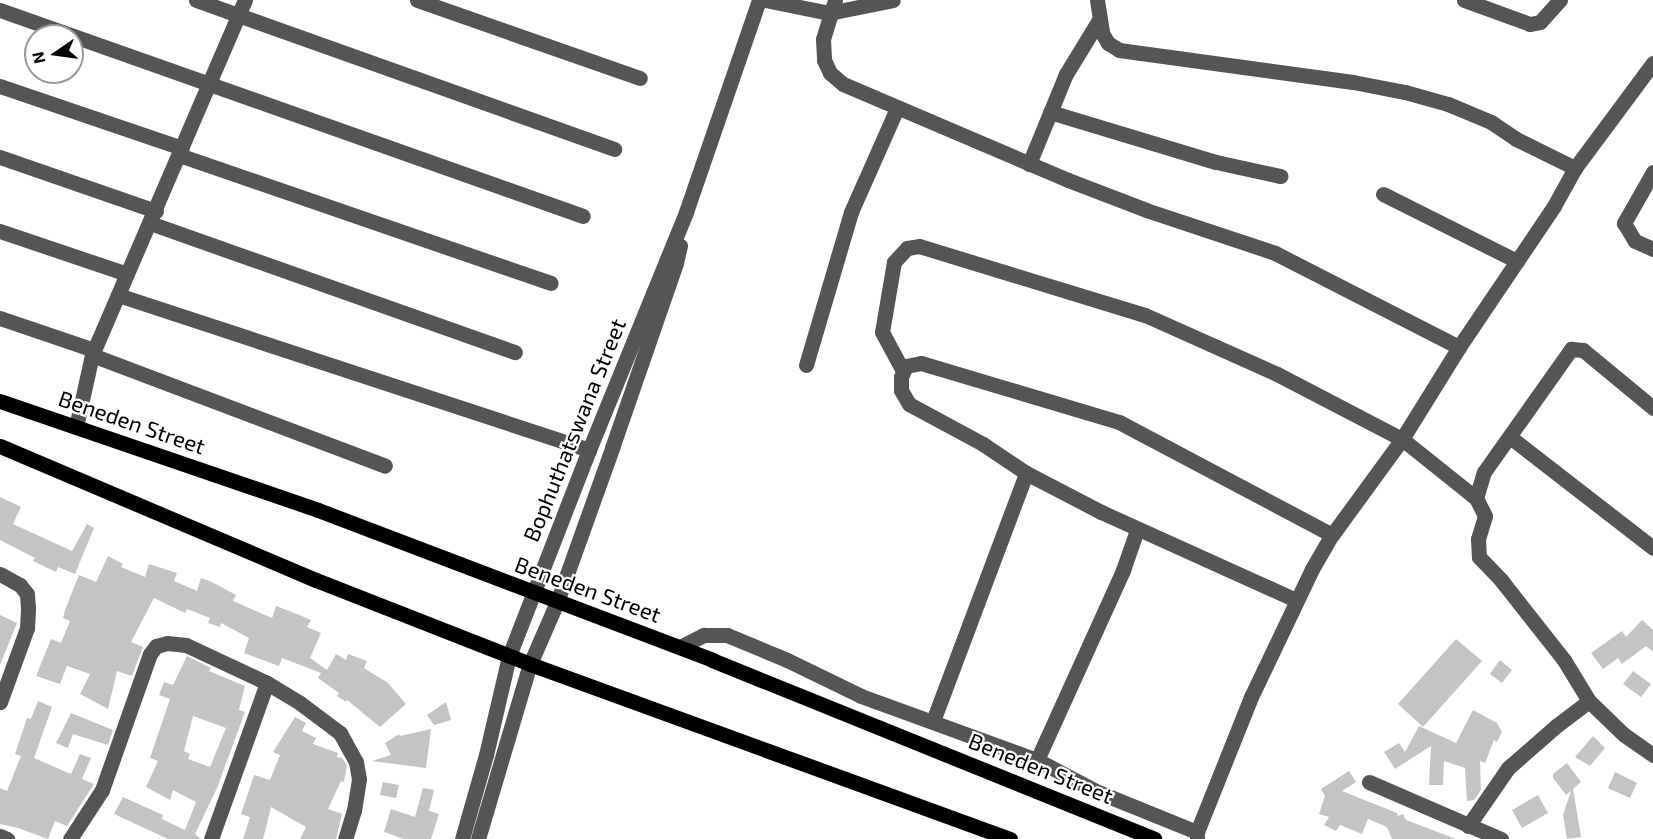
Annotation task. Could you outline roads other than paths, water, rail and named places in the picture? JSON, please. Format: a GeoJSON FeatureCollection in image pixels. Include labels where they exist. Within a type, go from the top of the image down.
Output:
{"type":"FeatureCollection","features":[{"type":"Feature","properties":{"kind":"main road","name":"Beneden Street"},"geometry":{"type":"LineString","coordinates":[[0,400],[318,510],[534,594],[680,647],[1154,839]]}},
{"type":"Feature","properties":{"kind":"main road"},"geometry":{"type":"LineString","coordinates":[[0,446],[316,579],[530,664],[1010,839]]}},
{"type":"Feature","properties":{"kind":"street"},"geometry":{"type":"LineString","coordinates":[[196,0],[614,148]]}},
{"type":"Feature","properties":{"kind":"street"},"geometry":{"type":"LineString","coordinates":[[76,428],[93,353],[245,0]]}},
{"type":"Feature","properties":{"kind":"street"},"geometry":{"type":"LineString","coordinates":[[417,0],[640,78]]}},
{"type":"Feature","properties":{"kind":"street","name":"Bophuthatswana Street"},"geometry":{"type":"LineString","coordinates":[[462,839],[486,755],[510,656],[589,450],[686,212],[759,0]]}},
{"type":"Feature","properties":{"kind":"street"},"geometry":{"type":"LineString","coordinates":[[765,0],[832,7],[893,0]]}},
{"type":"Feature","properties":{"kind":"street"},"geometry":{"type":"LineString","coordinates":[[1097,0],[1099,20],[1108,43],[1119,50],[1353,82],[1448,104],[1491,122],[1516,139],[1575,168]]}},
{"type":"Feature","properties":{"kind":"street"},"geometry":{"type":"LineString","coordinates":[[1464,0],[1530,24],[1540,22],[1560,0]]}},
{"type":"Feature","properties":{"kind":"street"},"geometry":{"type":"LineString","coordinates":[[832,7],[823,39],[824,60],[830,73],[843,84],[1029,164],[1146,210],[1275,253],[1459,347]]}},
{"type":"Feature","properties":{"kind":"street"},"geometry":{"type":"LineString","coordinates":[[0,10],[583,216]]}},
{"type":"Feature","properties":{"kind":"street"},"geometry":{"type":"LineString","coordinates":[[1029,164],[1080,48],[1099,20]]}},
{"type":"Feature","properties":{"kind":"street"},"geometry":{"type":"LineString","coordinates":[[680,647],[704,635],[727,635],[787,660],[861,696],[1037,760],[1098,792],[1197,835],[1247,707],[1296,600],[1332,535],[1402,439],[1459,347],[1554,206],[1575,168],[1653,63]]}},
{"type":"Feature","properties":{"kind":"street"},"geometry":{"type":"LineString","coordinates":[[0,86],[551,284]]}},
{"type":"Feature","properties":{"kind":"street"},"geometry":{"type":"LineString","coordinates":[[806,365],[851,212],[897,108]]}},
{"type":"Feature","properties":{"kind":"street"},"geometry":{"type":"LineString","coordinates":[[1050,112],[1216,162],[1280,176]]}},
{"type":"Feature","properties":{"kind":"street"},"geometry":{"type":"LineString","coordinates":[[0,157],[153,217],[514,352]]}},
{"type":"Feature","properties":{"kind":"street"},"geometry":{"type":"LineString","coordinates":[[1653,172],[1624,223],[1635,241],[1653,249]]}},
{"type":"Feature","properties":{"kind":"street"},"geometry":{"type":"LineString","coordinates":[[1383,194],[1517,261]]}},
{"type":"Feature","properties":{"kind":"street","name":"Bophuthatswana Street"},"geometry":{"type":"LineString","coordinates":[[478,839],[530,664],[557,602],[676,263],[686,212]]}},
{"type":"Feature","properties":{"kind":"street"},"geometry":{"type":"LineString","coordinates":[[0,231],[127,274]]}},
{"type":"Feature","properties":{"kind":"street"},"geometry":{"type":"LineString","coordinates":[[903,371],[882,332],[894,262],[907,248],[919,246],[1145,315],[1268,370],[1402,439],[1476,498],[1485,516],[1478,539],[1479,557],[1501,580],[1564,660],[1589,701],[1623,734],[1653,755]]}},
{"type":"Feature","properties":{"kind":"street"},"geometry":{"type":"LineString","coordinates":[[118,295],[589,450]]}},
{"type":"Feature","properties":{"kind":"street"},"geometry":{"type":"LineString","coordinates":[[0,318],[385,466]]}},
{"type":"Feature","properties":{"kind":"street"},"geometry":{"type":"LineString","coordinates":[[1476,498],[1485,472],[1571,349],[1583,350],[1653,408]]}},
{"type":"Feature","properties":{"kind":"street"},"geometry":{"type":"LineString","coordinates":[[1296,600],[1137,530],[1026,473],[983,444],[909,404],[901,390],[903,371],[906,366],[921,363],[1119,422],[1332,535]]}},
{"type":"Feature","properties":{"kind":"street"},"geometry":{"type":"LineString","coordinates":[[1510,436],[1653,548]]}},
{"type":"Feature","properties":{"kind":"street"},"geometry":{"type":"LineString","coordinates":[[933,721],[1026,473]]}},
{"type":"Feature","properties":{"kind":"street"},"geometry":{"type":"LineString","coordinates":[[1037,760],[1123,570],[1137,530]]}},
{"type":"Feature","properties":{"kind":"street"},"geometry":{"type":"LineString","coordinates":[[0,574],[20,585],[27,594],[28,609],[27,628],[0,702]]}},
{"type":"Feature","properties":{"kind":"street"},"geometry":{"type":"LineString","coordinates":[[70,839],[102,790],[150,654],[156,646],[167,643],[186,645],[267,683],[334,728],[352,753],[359,779],[354,810],[345,839]]}},
{"type":"Feature","properties":{"kind":"street"},"geometry":{"type":"LineString","coordinates":[[210,839],[267,683]]}},
{"type":"Feature","properties":{"kind":"street"},"geometry":{"type":"LineString","coordinates":[[1468,826],[1508,768],[1589,701]]}},
{"type":"Feature","properties":{"kind":"street"},"geometry":{"type":"LineString","coordinates":[[1369,782],[1501,839]]}},
{"type":"Feature","properties":{"kind":"street"},"geometry":{"type":"LineString","coordinates":[[0,836],[7,839]]}}]}
